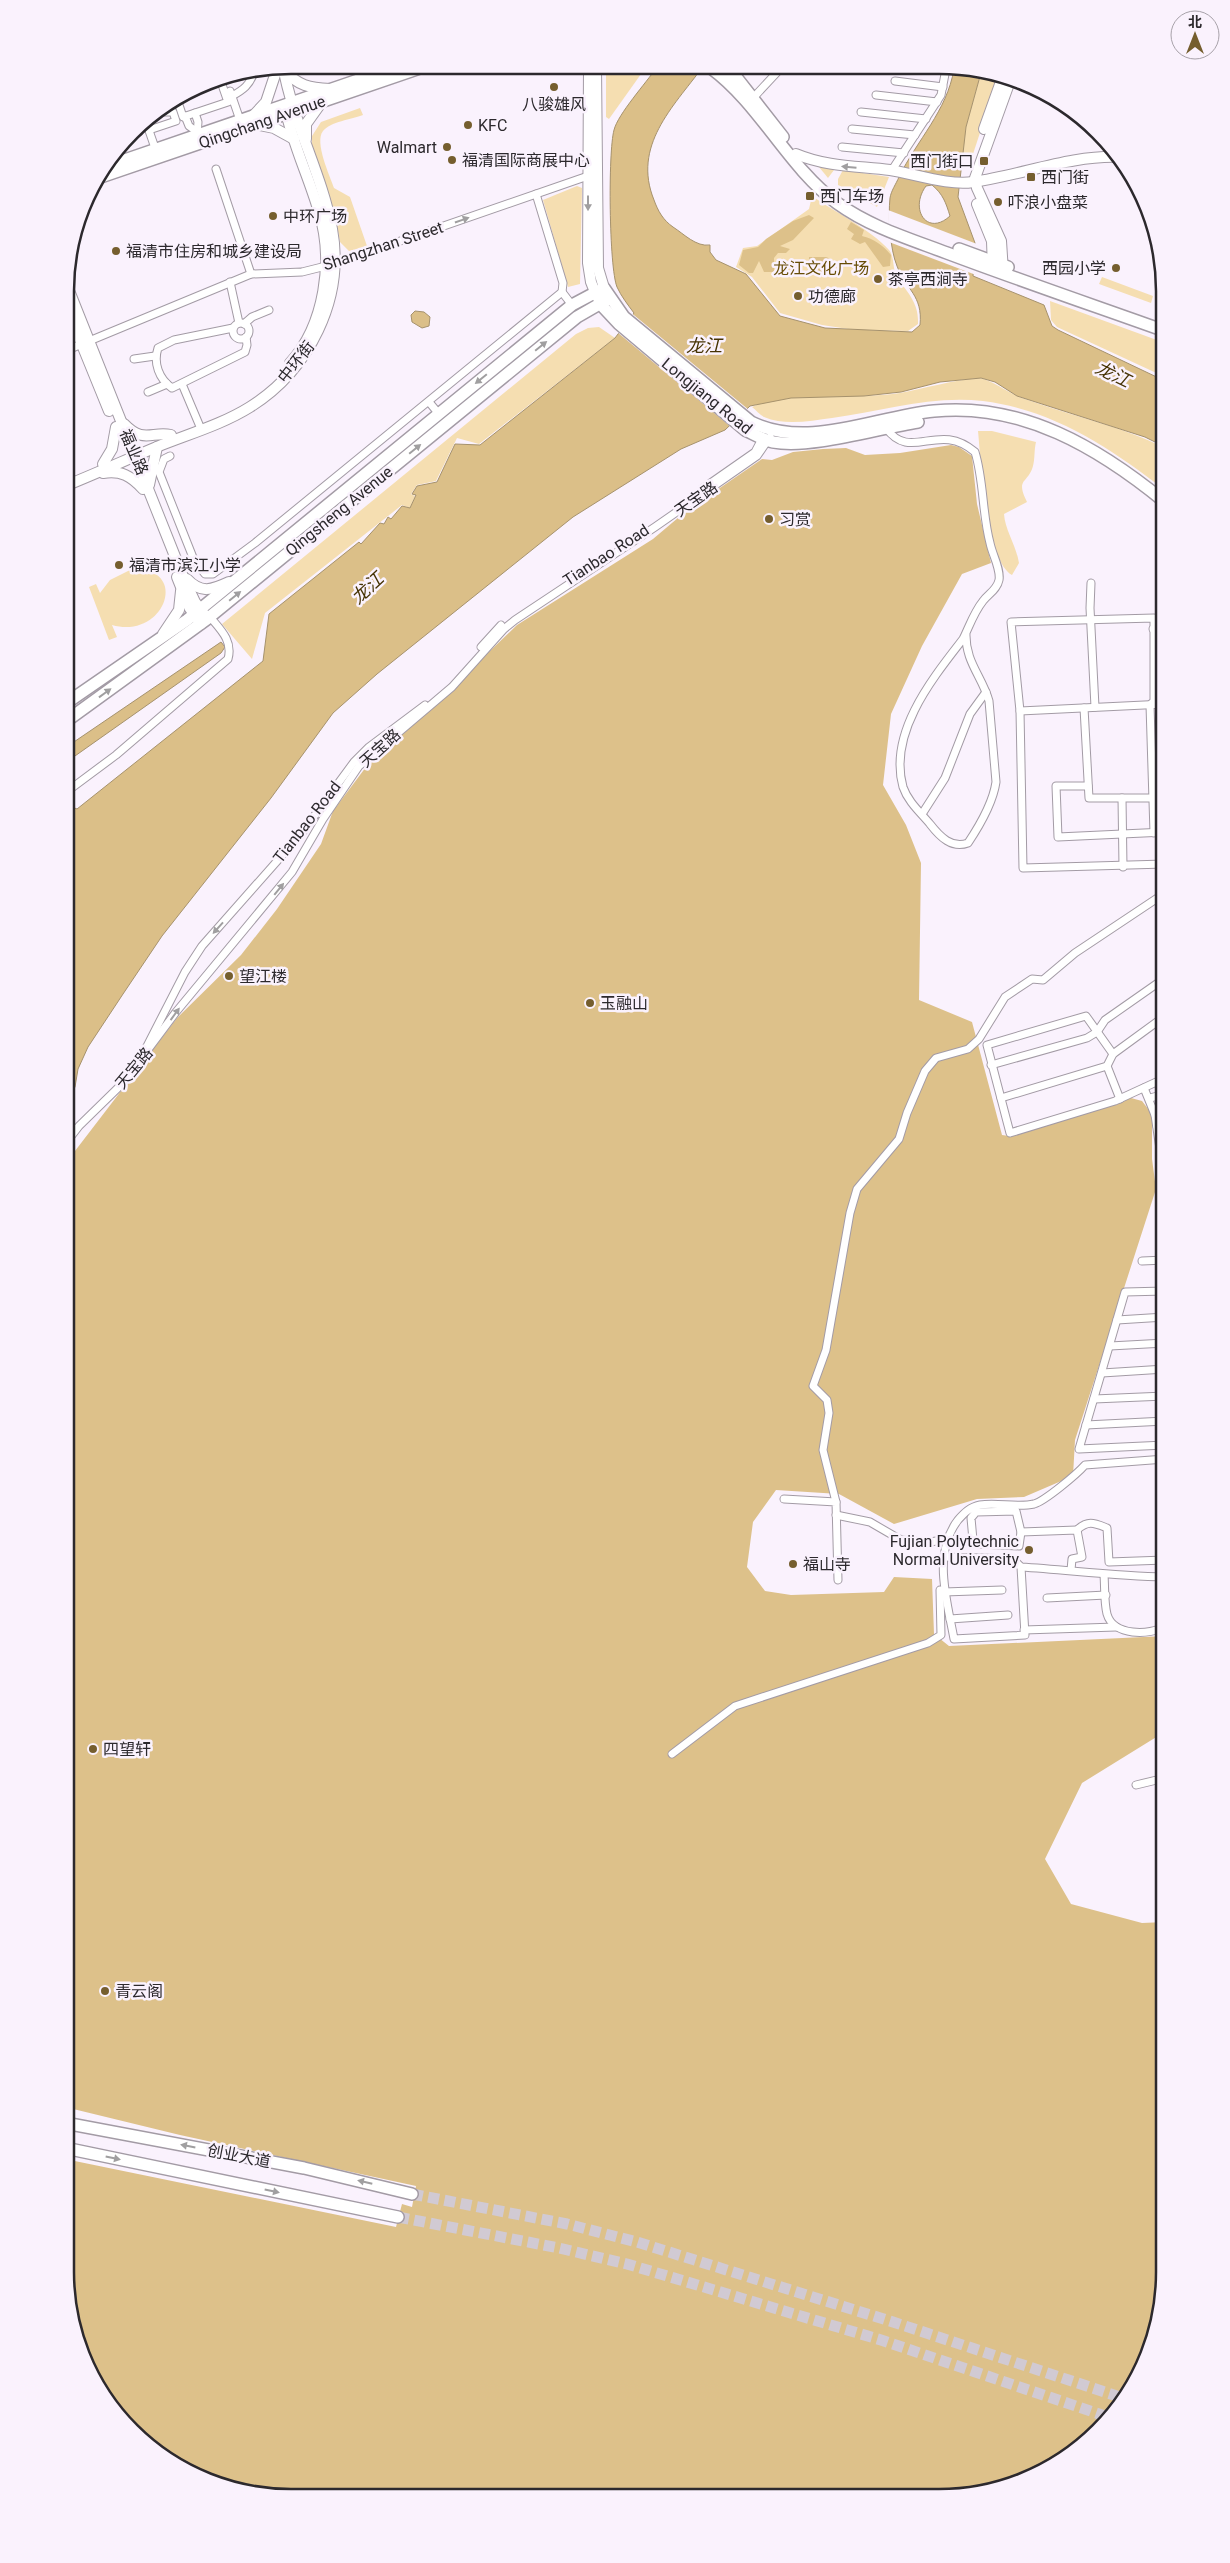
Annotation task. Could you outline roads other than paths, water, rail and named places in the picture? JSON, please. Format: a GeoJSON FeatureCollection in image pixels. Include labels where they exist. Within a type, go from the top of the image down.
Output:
{"type":"FeatureCollection","features":[{"type":"Feature","properties":{"kind":"main road","name":"Qingchang Avenue"},"geometry":{"type":"LineString","coordinates":[[107,175],[288,108],[331,89],[375,74]]}},
{"type":"Feature","properties":{"kind":"main road","name":"Qingchang Avenue"},"geometry":{"type":"LineString","coordinates":[[288,108],[321,102],[403,74]]}},
{"type":"Feature","properties":{"kind":"main road"},"geometry":{"type":"LineString","coordinates":[[718,74],[730,84],[818,188],[848,210],[1156,328]]}},
{"type":"Feature","properties":{"kind":"main road"},"geometry":{"type":"LineString","coordinates":[[734,74],[754,97],[796,154],[822,182],[885,225]]}},
{"type":"Feature","properties":{"kind":"main road","name":"Qingchang Avenue"},"geometry":{"type":"LineString","coordinates":[[119,157],[240,120],[254,120]]}},
{"type":"Feature","properties":{"kind":"main road"},"geometry":{"type":"LineString","coordinates":[[992,265],[1156,321]]}},
{"type":"Feature","properties":{"kind":"main road","name":"Qingsheng Avenue"},"geometry":{"type":"LineString","coordinates":[[74,698],[156,641],[202,617],[241,576],[575,303],[603,295]]}},
{"type":"Feature","properties":{"kind":"main road","name":"Qingsheng Avenue"},"geometry":{"type":"LineString","coordinates":[[74,715],[202,617],[603,295]]}},
{"type":"Feature","properties":{"kind":"main road","name":"Longjiang Road"},"geometry":{"type":"LineString","coordinates":[[603,295],[618,319],[748,426],[782,443],[819,441],[936,418],[979,418],[1015,426],[1051,438],[1077,450],[1123,478],[1156,504]]}},
{"type":"Feature","properties":{"kind":"main road"},"geometry":{"type":"LineString","coordinates":[[577,317],[585,313],[596,313],[618,319]]}},
{"type":"Feature","properties":{"kind":"main road","name":"Longjiang Road"},"geometry":{"type":"LineString","coordinates":[[767,435],[818,432],[934,411],[978,410],[1023,420],[1064,435],[1118,467],[1156,495]]}},
{"type":"Feature","properties":{"kind":"main road","name":"创业大道"},"geometry":{"type":"LineString","coordinates":[[74,2125],[304,2168],[412,2194]]}},
{"type":"Feature","properties":{"kind":"main road","name":"创业大道"},"geometry":{"type":"LineString","coordinates":[[74,2150],[398,2217]]}},
{"type":"Feature","properties":{"kind":"street"},"geometry":{"type":"LineString","coordinates":[[278,74],[266,102],[254,120],[294,139]]}},
{"type":"Feature","properties":{"kind":"street"},"geometry":{"type":"LineString","coordinates":[[281,74],[288,108]]}},
{"type":"Feature","properties":{"kind":"street"},"geometry":{"type":"LineString","coordinates":[[286,74],[296,83],[304,87],[331,89]]}},
{"type":"Feature","properties":{"kind":"street","name":"Longjiang Road"},"geometry":{"type":"LineString","coordinates":[[589,74],[590,276],[603,295]]}},
{"type":"Feature","properties":{"kind":"street","name":"Longjiang Road"},"geometry":{"type":"LineString","coordinates":[[596,74],[598,268],[603,295]]}},
{"type":"Feature","properties":{"kind":"street"},"geometry":{"type":"LineString","coordinates":[[754,97],[775,74]]}},
{"type":"Feature","properties":{"kind":"street"},"geometry":{"type":"LineString","coordinates":[[894,171],[904,152],[937,102],[944,87],[945,74]]}},
{"type":"Feature","properties":{"kind":"street"},"geometry":{"type":"LineString","coordinates":[[240,120],[231,93],[243,90],[253,77]]}},
{"type":"Feature","properties":{"kind":"street"},"geometry":{"type":"LineString","coordinates":[[895,81],[944,87]]}},
{"type":"Feature","properties":{"kind":"street"},"geometry":{"type":"LineString","coordinates":[[992,265],[1001,241],[970,182],[970,170],[1001,82]]}},
{"type":"Feature","properties":{"kind":"street"},"geometry":{"type":"LineString","coordinates":[[178,105],[183,117],[228,102],[222,85]]}},
{"type":"Feature","properties":{"kind":"street"},"geometry":{"type":"LineString","coordinates":[[970,182],[1008,85]]}},
{"type":"Feature","properties":{"kind":"street"},"geometry":{"type":"LineString","coordinates":[[876,95],[937,102]]}},
{"type":"Feature","properties":{"kind":"street"},"geometry":{"type":"LineString","coordinates":[[307,153],[306,124],[321,102]]}},
{"type":"Feature","properties":{"kind":"street","name":"中环街"},"geometry":{"type":"LineString","coordinates":[[288,108],[294,139],[324,230],[329,266]]}},
{"type":"Feature","properties":{"kind":"street","name":"中环街"},"geometry":{"type":"LineString","coordinates":[[74,476],[103,464],[157,447],[246,402],[264,389],[293,360],[310,333],[323,294],[334,242],[328,212],[307,153],[288,108]]}},
{"type":"Feature","properties":{"kind":"street"},"geometry":{"type":"LineString","coordinates":[[149,130],[176,121],[173,112],[167,112]]}},
{"type":"Feature","properties":{"kind":"street"},"geometry":{"type":"LineString","coordinates":[[861,112],[926,119]]}},
{"type":"Feature","properties":{"kind":"street"},"geometry":{"type":"LineString","coordinates":[[195,113],[198,122],[196,133]]}},
{"type":"Feature","properties":{"kind":"street"},"geometry":{"type":"LineString","coordinates":[[186,116],[189,126],[196,133]]}},
{"type":"Feature","properties":{"kind":"street"},"geometry":{"type":"LineString","coordinates":[[148,127],[154,145]]}},
{"type":"Feature","properties":{"kind":"street"},"geometry":{"type":"LineString","coordinates":[[852,129],[915,136]]}},
{"type":"Feature","properties":{"kind":"street"},"geometry":{"type":"LineString","coordinates":[[842,147],[904,152]]}},
{"type":"Feature","properties":{"kind":"street"},"geometry":{"type":"LineString","coordinates":[[796,154],[823,164],[894,171],[970,182],[1054,164],[1112,158]]}},
{"type":"Feature","properties":{"kind":"street"},"geometry":{"type":"LineString","coordinates":[[216,169],[251,274]]}},
{"type":"Feature","properties":{"kind":"street","name":"Shangzhan Street"},"geometry":{"type":"LineString","coordinates":[[74,346],[251,274],[302,272],[329,266],[588,176]]}},
{"type":"Feature","properties":{"kind":"street"},"geometry":{"type":"LineString","coordinates":[[536,194],[562,283],[562,292],[575,303],[590,276]]}},
{"type":"Feature","properties":{"kind":"street"},"geometry":{"type":"LineString","coordinates":[[230,282],[241,323],[249,330],[246,337],[248,345],[245,352],[172,388],[167,384],[158,369],[155,356],[158,348],[174,340],[233,328],[241,323],[252,317],[269,310]]}},
{"type":"Feature","properties":{"kind":"street"},"geometry":{"type":"LineString","coordinates":[[170,456],[164,459],[160,472],[194,560],[205,574],[218,571],[429,402],[562,292]]}},
{"type":"Feature","properties":{"kind":"street","name":"福业路"},"geometry":{"type":"LineString","coordinates":[[74,308],[85,342]]}},
{"type":"Feature","properties":{"kind":"street","name":"福业路"},"geometry":{"type":"LineString","coordinates":[[74,319],[202,617]]}},
{"type":"Feature","properties":{"kind":"street"},"geometry":{"type":"LineString","coordinates":[[233,328],[233,334],[236,338],[246,337]]}},
{"type":"Feature","properties":{"kind":"street"},"geometry":{"type":"LineString","coordinates":[[134,359],[155,356]]}},
{"type":"Feature","properties":{"kind":"street"},"geometry":{"type":"LineString","coordinates":[[148,392],[167,384]]}},
{"type":"Feature","properties":{"kind":"street"},"geometry":{"type":"LineString","coordinates":[[182,384],[200,426]]}},
{"type":"Feature","properties":{"kind":"street"},"geometry":{"type":"LineString","coordinates":[[429,402],[439,414]]}},
{"type":"Feature","properties":{"kind":"street"},"geometry":{"type":"LineString","coordinates":[[103,464],[112,449],[118,424],[144,436],[171,435]]}},
{"type":"Feature","properties":{"kind":"street","name":"中环街"},"geometry":{"type":"LineString","coordinates":[[74,483],[171,435],[200,426]]}},
{"type":"Feature","properties":{"kind":"street"},"geometry":{"type":"LineString","coordinates":[[886,428],[893,439],[900,442],[913,443],[944,438],[956,439],[975,452],[989,542],[999,582],[993,592],[983,601],[966,634],[921,698],[906,732],[901,764],[904,788],[910,802],[943,838],[953,845],[968,844],[994,794],[996,782],[986,692],[973,670],[965,645],[966,634]]}},
{"type":"Feature","properties":{"kind":"street","name":"Tianbao Road"},"geometry":{"type":"LineString","coordinates":[[74,1127],[120,1080],[144,1051],[184,972],[202,946],[301,834],[340,780],[369,747],[449,684],[490,636],[510,617],[653,525],[754,452],[767,435]]}},
{"type":"Feature","properties":{"kind":"street","name":"天宝路"},"geometry":{"type":"LineString","coordinates":[[74,1132],[123,1084],[182,1005],[292,872],[322,820],[359,766],[452,687],[515,620],[749,462],[757,456],[767,435]]}},
{"type":"Feature","properties":{"kind":"street"},"geometry":{"type":"LineString","coordinates":[[86,478],[117,472],[146,488],[157,447]]}},
{"type":"Feature","properties":{"kind":"street","name":"福业路"},"geometry":{"type":"LineString","coordinates":[[146,488],[181,587],[202,617]]}},
{"type":"Feature","properties":{"kind":"street"},"geometry":{"type":"LineString","coordinates":[[182,574],[194,586],[208,590],[241,576]]}},
{"type":"Feature","properties":{"kind":"street"},"geometry":{"type":"LineString","coordinates":[[208,590],[209,574]]}},
{"type":"Feature","properties":{"kind":"street"},"geometry":{"type":"LineString","coordinates":[[1091,583],[1096,707]]}},
{"type":"Feature","properties":{"kind":"street"},"geometry":{"type":"LineString","coordinates":[[156,641],[168,628],[179,610],[181,587]]}},
{"type":"Feature","properties":{"kind":"street"},"geometry":{"type":"LineString","coordinates":[[74,786],[116,755],[228,659],[231,648],[229,640],[202,617]]}},
{"type":"Feature","properties":{"kind":"street"},"geometry":{"type":"LineString","coordinates":[[1088,786],[1056,786],[1058,837],[1154,833],[1150,704],[1154,701],[1154,618],[1010,622],[1020,711],[1023,868],[1123,867],[1156,865]]}},
{"type":"Feature","properties":{"kind":"street"},"geometry":{"type":"LineString","coordinates":[[922,814],[945,778],[970,714],[986,692]]}},
{"type":"Feature","properties":{"kind":"street"},"geometry":{"type":"LineString","coordinates":[[1020,711],[1156,704]]}},
{"type":"Feature","properties":{"kind":"street"},"geometry":{"type":"LineString","coordinates":[[1084,708],[1089,798],[1153,798]]}},
{"type":"Feature","properties":{"kind":"street"},"geometry":{"type":"LineString","coordinates":[[1122,798],[1123,867]]}},
{"type":"Feature","properties":{"kind":"street"},"geometry":{"type":"LineString","coordinates":[[838,1580],[836,1502],[823,1450],[829,1413],[827,1400],[813,1386],[826,1350],[850,1213],[857,1189],[900,1139],[925,1071],[936,1058],[968,1048],[979,1039],[1005,997],[1032,979],[1042,980],[1075,953],[1156,899]]}},
{"type":"Feature","properties":{"kind":"street"},"geometry":{"type":"LineString","coordinates":[[991,1064],[1087,1038],[1097,1032],[1105,1020],[1156,984]]}},
{"type":"Feature","properties":{"kind":"street"},"geometry":{"type":"LineString","coordinates":[[1113,1054],[1086,1016],[987,1045],[1010,1133],[1120,1099],[1156,1082]]}},
{"type":"Feature","properties":{"kind":"street"},"geometry":{"type":"LineString","coordinates":[[1001,1098],[1107,1066],[1113,1054],[1156,1023]]}},
{"type":"Feature","properties":{"kind":"street"},"geometry":{"type":"LineString","coordinates":[[1107,1066],[1120,1099]]}},
{"type":"Feature","properties":{"kind":"street"},"geometry":{"type":"LineString","coordinates":[[1144,1088],[1150,1098],[1155,1115]]}},
{"type":"Feature","properties":{"kind":"street"},"geometry":{"type":"LineString","coordinates":[[1150,1098],[1156,1096]]}},
{"type":"Feature","properties":{"kind":"street"},"geometry":{"type":"LineString","coordinates":[[1142,1261],[1156,1260]]}},
{"type":"Feature","properties":{"kind":"street"},"geometry":{"type":"LineString","coordinates":[[1156,1290],[1125,1292],[1079,1449],[1156,1445]]}},
{"type":"Feature","properties":{"kind":"street"},"geometry":{"type":"LineString","coordinates":[[1117,1320],[1156,1318]]}},
{"type":"Feature","properties":{"kind":"street"},"geometry":{"type":"LineString","coordinates":[[1110,1346],[1156,1343]]}},
{"type":"Feature","properties":{"kind":"street"},"geometry":{"type":"LineString","coordinates":[[1102,1373],[1156,1370]]}},
{"type":"Feature","properties":{"kind":"street"},"geometry":{"type":"LineString","coordinates":[[1094,1400],[1156,1397]]}},
{"type":"Feature","properties":{"kind":"street"},"geometry":{"type":"LineString","coordinates":[[1086,1425],[1156,1421]]}},
{"type":"Feature","properties":{"kind":"street"},"geometry":{"type":"LineString","coordinates":[[672,1754],[735,1706],[928,1643],[941,1634],[938,1577],[953,1527],[965,1512],[978,1505],[1035,1504],[1072,1480],[1085,1465],[1156,1460]]}},
{"type":"Feature","properties":{"kind":"street"},"geometry":{"type":"LineString","coordinates":[[784,1499],[836,1502]]}},
{"type":"Feature","properties":{"kind":"street"},"geometry":{"type":"LineString","coordinates":[[1016,1511],[1021,1532],[1019,1546],[980,1544],[972,1540],[972,1518],[976,1512],[1016,1511]]}},
{"type":"Feature","properties":{"kind":"street"},"geometry":{"type":"LineString","coordinates":[[836,1515],[870,1522],[901,1540],[930,1542],[949,1539]]}},
{"type":"Feature","properties":{"kind":"street"},"geometry":{"type":"LineString","coordinates":[[1021,1532],[1077,1530],[1084,1524],[1091,1522],[1108,1528],[1109,1562],[1156,1560]]}},
{"type":"Feature","properties":{"kind":"street"},"geometry":{"type":"LineString","coordinates":[[1071,1570],[1072,1560],[1082,1557],[1077,1530]]}},
{"type":"Feature","properties":{"kind":"street"},"geometry":{"type":"LineString","coordinates":[[945,1554],[1013,1559],[1021,1567],[1071,1570],[1104,1575],[1156,1577]]}},
{"type":"Feature","properties":{"kind":"street"},"geometry":{"type":"LineString","coordinates":[[945,1554],[944,1592],[954,1638],[1025,1635],[1021,1567]]}},
{"type":"Feature","properties":{"kind":"street"},"geometry":{"type":"LineString","coordinates":[[1104,1575],[1108,1616],[1116,1627]]}},
{"type":"Feature","properties":{"kind":"street"},"geometry":{"type":"LineString","coordinates":[[944,1592],[1002,1590]]}},
{"type":"Feature","properties":{"kind":"street"},"geometry":{"type":"LineString","coordinates":[[1047,1598],[1106,1595]]}},
{"type":"Feature","properties":{"kind":"street"},"geometry":{"type":"LineString","coordinates":[[950,1619],[1008,1615]]}},
{"type":"Feature","properties":{"kind":"street"},"geometry":{"type":"LineString","coordinates":[[1024,1630],[1116,1627],[1140,1633],[1156,1632]]}},
{"type":"Feature","properties":{"kind":"street"},"geometry":{"type":"LineString","coordinates":[[1136,1785],[1156,1780]]}},
{"type":"Feature","properties":{"kind":"water","name":"龙江"},"geometry":{"type":"Polygon","coordinates":[[[652,74],[697,74],[679,97],[659,128],[648,162],[649,180],[656,204],[661,215],[673,227],[695,242],[710,245],[710,252],[716,260],[746,274],[780,316],[825,328],[912,332],[920,325],[919,306],[895,259],[889,223],[891,195],[906,163],[938,112],[953,74],[980,78],[966,127],[958,197],[975,243],[973,276],[1044,305],[1052,326],[1058,330],[1156,377],[1156,442],[1145,437],[1017,396],[995,382],[981,378],[940,382],[901,392],[864,396],[791,398],[750,406],[725,430],[681,449],[573,517],[377,674],[333,713],[271,798],[162,936],[88,1047],[78,1069],[74,1089],[74,808],[77,809],[263,661],[269,614],[359,542],[361,544],[380,523],[384,524],[388,517],[391,519],[402,506],[410,508],[416,495],[412,494],[417,486],[437,482],[455,444],[480,445],[615,338],[634,313],[617,287],[614,275],[610,209],[612,142],[617,123],[652,74]],[[932,185],[926,186],[921,195],[920,211],[928,222],[942,222],[950,216],[944,199],[932,185]]]}},
{"type":"Feature","properties":{"kind":"water"},"geometry":{"type":"Polygon","coordinates":[[[415,311],[424,312],[430,317],[429,326],[422,328],[412,322],[411,315],[415,311]]]}},
{"type":"Feature","properties":{"kind":"water"},"geometry":{"type":"Polygon","coordinates":[[[221,642],[225,647],[221,653],[74,757],[74,742],[221,642]]]}},
{"type":"Feature","properties":{"kind":"tunnel"},"geometry":{"type":"LineString","coordinates":[[412,2194],[567,2224],[637,2242],[893,2322],[1118,2396]]}},
{"type":"Feature","properties":{"kind":"tunnel"},"geometry":{"type":"LineString","coordinates":[[398,2217],[559,2248],[627,2264],[881,2340],[1103,2415]]}},
{"type":"Feature","properties":{"kind":"place","name":"八骏雄风"},"geometry":{"type":"Point","coordinates":[554,87]}},
{"type":"Feature","properties":{"kind":"place","name":"KFC"},"geometry":{"type":"Point","coordinates":[468,125]}},
{"type":"Feature","properties":{"kind":"place","name":"Walmart"},"geometry":{"type":"Point","coordinates":[447,147]}},
{"type":"Feature","properties":{"kind":"place","name":"福清国际商展中心"},"geometry":{"type":"Point","coordinates":[452,160]}},
{"type":"Feature","properties":{"kind":"place","name":"西门街口"},"geometry":{"type":"Point","coordinates":[984,161]}},
{"type":"Feature","properties":{"kind":"place","name":"西门街"},"geometry":{"type":"Point","coordinates":[1031,177]}},
{"type":"Feature","properties":{"kind":"place","name":"西门车场"},"geometry":{"type":"Point","coordinates":[810,196]}},
{"type":"Feature","properties":{"kind":"place","name":"吓浪小盘菜"},"geometry":{"type":"Point","coordinates":[998,202]}},
{"type":"Feature","properties":{"kind":"place","name":"中环广场"},"geometry":{"type":"Point","coordinates":[273,216]}},
{"type":"Feature","properties":{"kind":"place","name":"福清市住房和城乡建设局"},"geometry":{"type":"Point","coordinates":[116,251]}},
{"type":"Feature","properties":{"kind":"place","name":"西园小学"},"geometry":{"type":"Point","coordinates":[1116,268]}},
{"type":"Feature","properties":{"kind":"place","name":"茶亭西涧寺"},"geometry":{"type":"Point","coordinates":[878,279]}},
{"type":"Feature","properties":{"kind":"place","name":"功德廊"},"geometry":{"type":"Point","coordinates":[798,296]}},
{"type":"Feature","properties":{"kind":"place","name":"习赏"},"geometry":{"type":"Point","coordinates":[769,519]}},
{"type":"Feature","properties":{"kind":"place","name":"福清市滨江小学"},"geometry":{"type":"Point","coordinates":[119,565]}},
{"type":"Feature","properties":{"kind":"place","name":"望江楼"},"geometry":{"type":"Point","coordinates":[229,976]}},
{"type":"Feature","properties":{"kind":"place","name":"玉融山"},"geometry":{"type":"Point","coordinates":[590,1003]}},
{"type":"Feature","properties":{"kind":"place","name":"Fujian Polytechnic Normal University"},"geometry":{"type":"Point","coordinates":[1029,1550]}},
{"type":"Feature","properties":{"kind":"place","name":"福山寺"},"geometry":{"type":"Point","coordinates":[793,1564]}},
{"type":"Feature","properties":{"kind":"place","name":"四望轩"},"geometry":{"type":"Point","coordinates":[93,1749]}},
{"type":"Feature","properties":{"kind":"place","name":"青云阁"},"geometry":{"type":"Point","coordinates":[105,1991]}},
{"type":"Feature","properties":{"kind":"park label","name":"龙江文化广场"},"geometry":{"type":"Point","coordinates":[821,268]}}]}
